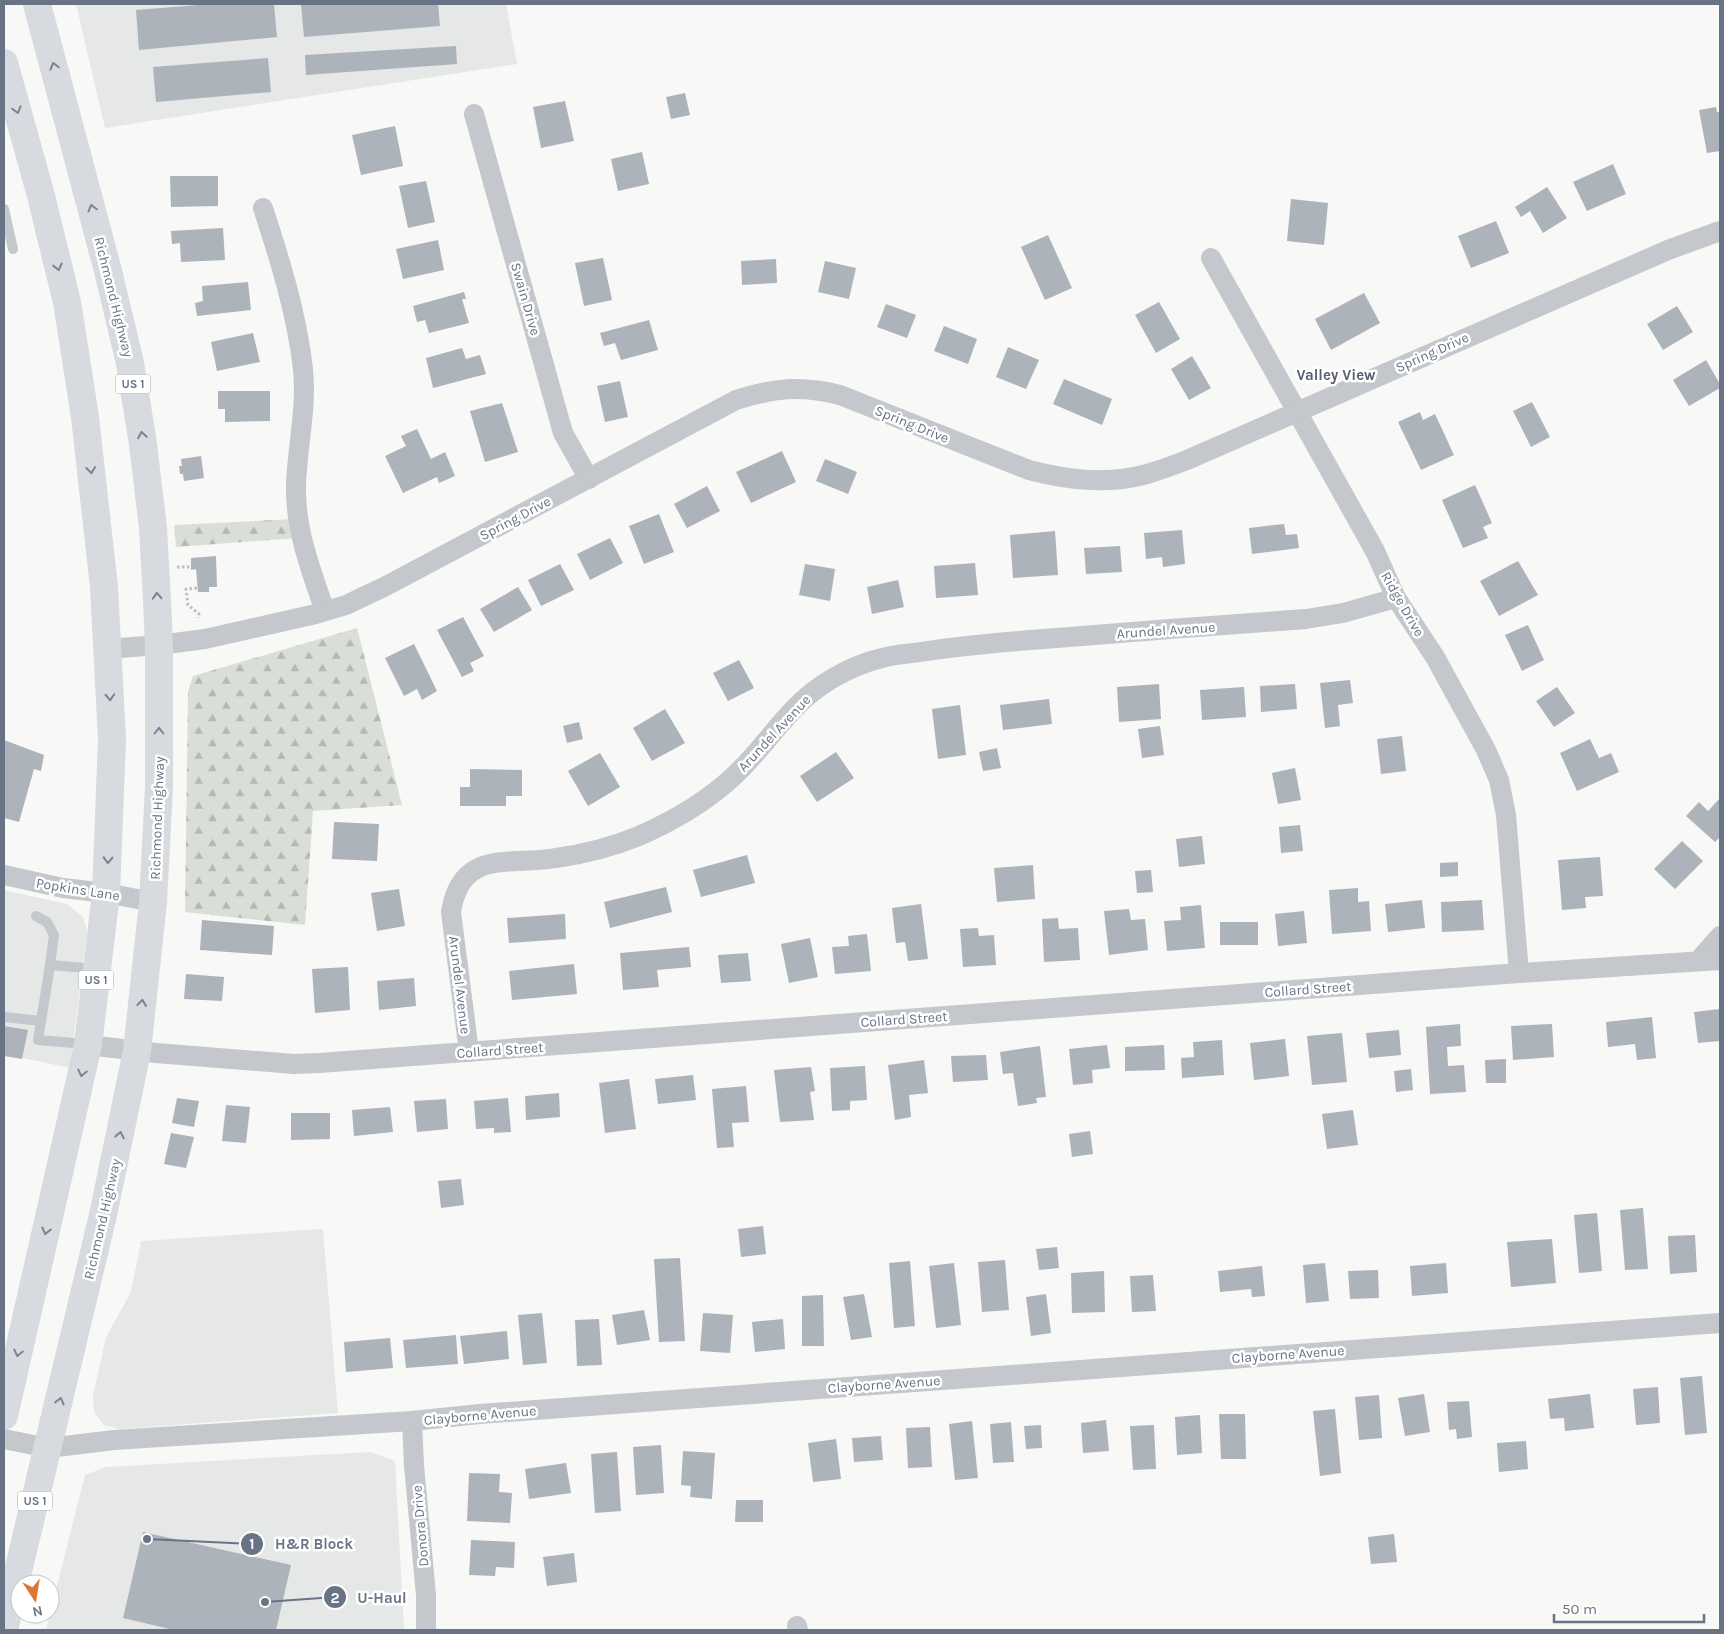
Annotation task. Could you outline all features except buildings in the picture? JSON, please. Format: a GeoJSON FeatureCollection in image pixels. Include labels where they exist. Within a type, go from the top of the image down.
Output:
{"type":"FeatureCollection","features":[{"type":"Feature","properties":{"kind":"highway","name":"Richmond Highway"},"geometry":{"type":"LineString","coordinates":[[4,1630],[108,1196],[137,1051],[153,902],[159,787],[159,645],[153,528],[143,444],[130,362],[106,263],[37,4]]}},
{"type":"Feature","properties":{"kind":"highway","name":"US 1"},"geometry":{"type":"LineString","coordinates":[[4,1416],[88,1045],[106,893],[112,740],[104,587],[86,422],[67,302],[40,192],[5,74]]}},
{"type":"Feature","properties":{"kind":"street","name":"Swain Drive"},"geometry":{"type":"LineString","coordinates":[[474,114],[563,434],[589,479]]}},
{"type":"Feature","properties":{"kind":"street"},"geometry":{"type":"LineString","coordinates":[[263,208],[286,286],[301,354],[304,398],[296,489],[299,525],[325,611]]}},
{"type":"Feature","properties":{"kind":"street","name":"Spring Drive"},"geometry":{"type":"LineString","coordinates":[[107,649],[205,639],[346,605],[384,587],[736,400],[760,392],[784,388],[809,388],[840,395],[1029,470],[1056,477],[1087,480],[1126,478],[1187,460],[1668,250],[1718,235]]}},
{"type":"Feature","properties":{"kind":"street","name":"Ridge Drive"},"geometry":{"type":"LineString","coordinates":[[1212,258],[1375,551],[1396,598],[1435,657],[1486,750],[1499,780],[1506,815],[1519,973]]}},
{"type":"Feature","properties":{"kind":"street","name":"Arundel Avenue"},"geometry":{"type":"LineString","coordinates":[[469,1052],[451,912],[453,897],[461,882],[472,871],[485,865],[506,860],[553,859],[595,851],[639,836],[671,820],[709,796],[735,775],[766,744],[793,710],[818,688],[840,674],[885,657],[961,646],[1306,619],[1344,614],[1396,598]]}},
{"type":"Feature","properties":{"kind":"street","name":"Popkins Lane"},"geometry":{"type":"LineString","coordinates":[[4,875],[63,888],[106,893],[153,902]]}},
{"type":"Feature","properties":{"kind":"street"},"geometry":{"type":"LineString","coordinates":[[1698,962],[1720,936]]}},
{"type":"Feature","properties":{"kind":"street","name":"Collard Street"},"geometry":{"type":"LineString","coordinates":[[88,1045],[294,1064],[1519,973],[1720,960]]}},
{"type":"Feature","properties":{"kind":"street","name":"Clayborne Avenue"},"geometry":{"type":"LineString","coordinates":[[4,1439],[48,1448],[124,1440],[412,1421],[480,1414],[1720,1323]]}},
{"type":"Feature","properties":{"kind":"street","name":"Donora Drive"},"geometry":{"type":"LineString","coordinates":[[412,1421],[414,1465],[426,1596],[426,1630]]}},
{"type":"Feature","properties":{"kind":"lane"},"geometry":{"type":"LineString","coordinates":[[4,209],[13,249]]}},
{"type":"Feature","properties":{"kind":"lane"},"geometry":{"type":"LineString","coordinates":[[36,916],[47,922],[54,935],[38,1040],[88,1045]]}},
{"type":"Feature","properties":{"kind":"lane"},"geometry":{"type":"LineString","coordinates":[[50,965],[97,969]]}},
{"type":"Feature","properties":{"kind":"lane"},"geometry":{"type":"LineString","coordinates":[[4,1016],[41,1021]]}},
{"type":"Feature","properties":{"kind":"path"},"geometry":{"type":"LineString","coordinates":[[183,567],[191,567]]}},
{"type":"Feature","properties":{"kind":"path"},"geometry":{"type":"LineString","coordinates":[[198,588],[186,589],[188,605],[200,614],[198,618]]}},
{"type":"Feature","properties":{"kind":"shaded area"},"geometry":{"type":"Polygon","coordinates":[[[76,4],[506,4],[517,64],[105,128],[76,4]]]}},
{"type":"Feature","properties":{"kind":"shaded area"},"geometry":{"type":"Polygon","coordinates":[[[4,890],[67,904],[83,917],[87,931],[70,1068],[4,1054],[4,890]]]}},
{"type":"Feature","properties":{"kind":"shaded area"},"geometry":{"type":"Polygon","coordinates":[[[323,1229],[338,1413],[120,1429],[104,1425],[94,1412],[93,1396],[106,1337],[131,1292],[141,1241],[323,1229]]]}},
{"type":"Feature","properties":{"kind":"shaded area"},"geometry":{"type":"Polygon","coordinates":[[[370,1452],[395,1461],[404,1630],[46,1630],[48,1624],[60,1624],[60,1574],[85,1475],[106,1467],[370,1452]]]}},
{"type":"Feature","properties":{"kind":"green space"},"geometry":{"type":"Polygon","coordinates":[[[294,519],[298,538],[176,547],[174,525],[294,519]]]}},
{"type":"Feature","properties":{"kind":"green space"},"geometry":{"type":"Polygon","coordinates":[[[357,628],[402,805],[313,811],[305,925],[185,912],[188,691],[193,676],[357,628]]]}},
{"type":"Feature","properties":{"kind":"place","name":"H&R Block"},"geometry":{"type":"Point","coordinates":[147,1539]}},
{"type":"Feature","properties":{"kind":"place","name":"U-Haul"},"geometry":{"type":"Point","coordinates":[265,1602]}},
{"type":"Feature","properties":{"kind":"district","name":"Valley View"},"geometry":{"type":"Point","coordinates":[1336,375]}}]}
